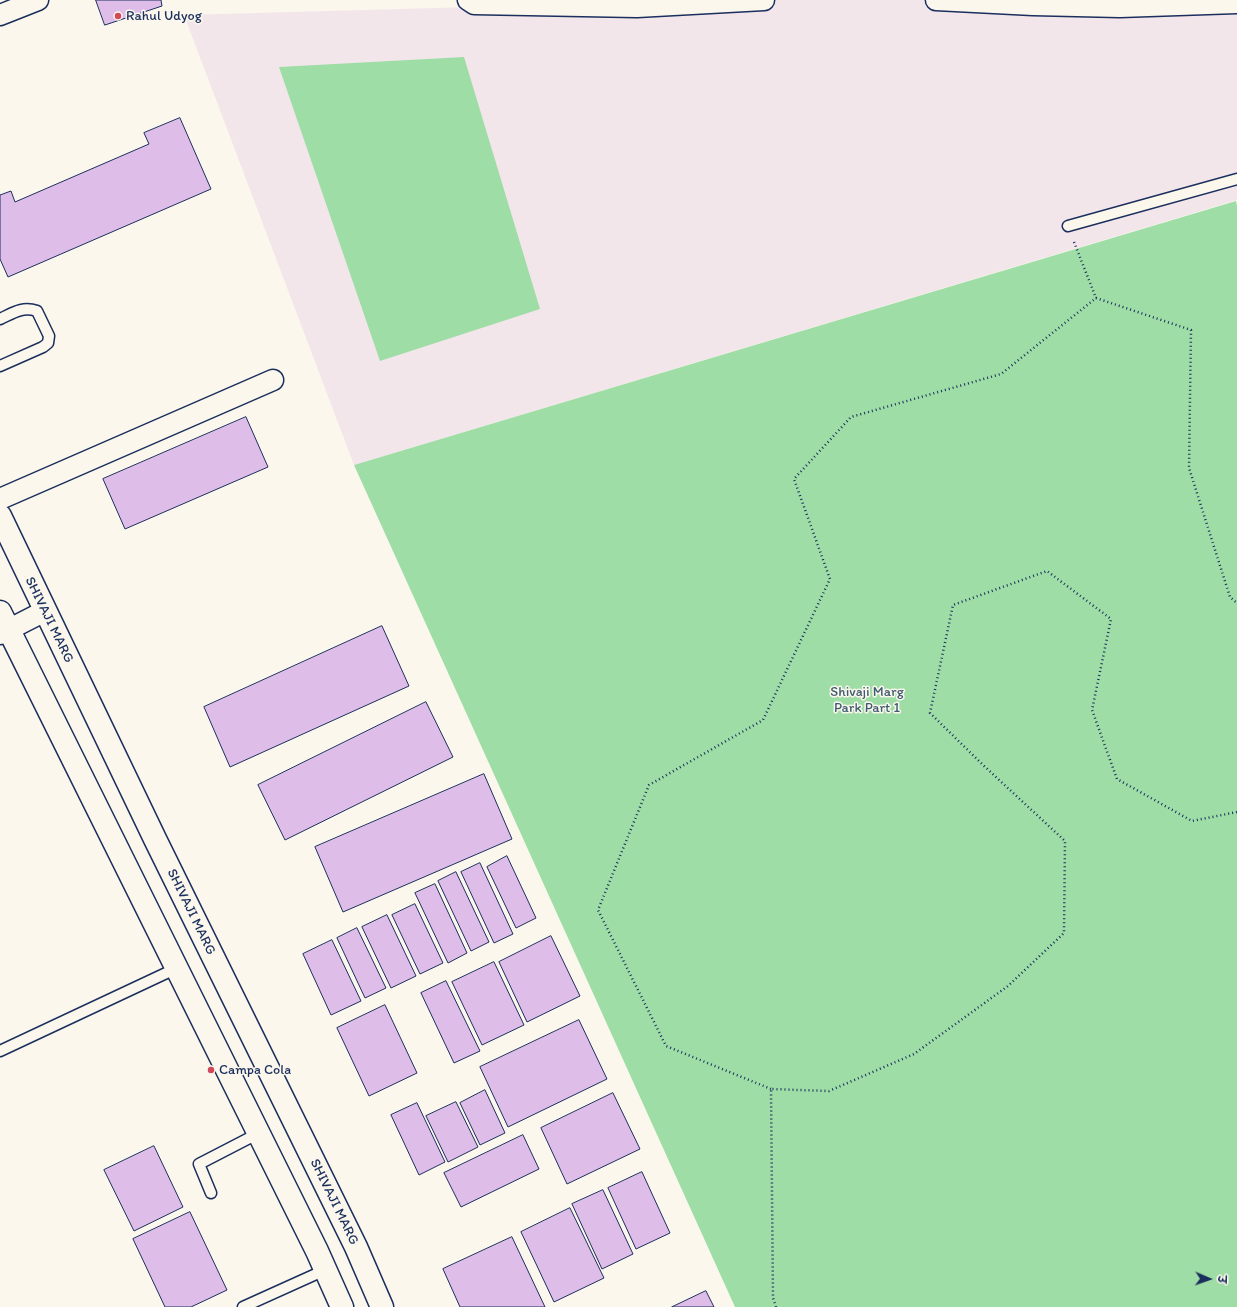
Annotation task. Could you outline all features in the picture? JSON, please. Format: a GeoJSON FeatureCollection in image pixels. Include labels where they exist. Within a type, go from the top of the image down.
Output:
{"type":"FeatureCollection","features":[{"type":"Feature","properties":{"kind":"main road","name":"SHIVAJI MARG"},"geometry":{"type":"LineString","coordinates":[[0,516],[45,612],[356,1247],[382,1307]]}},
{"type":"Feature","properties":{"kind":"main road"},"geometry":{"type":"LineString","coordinates":[[3,625],[177,968],[342,1307]]}},
{"type":"Feature","properties":{"kind":"street"},"geometry":{"type":"LineString","coordinates":[[0,15],[38,0]]}},
{"type":"Feature","properties":{"kind":"street"},"geometry":{"type":"LineString","coordinates":[[468,0],[474,4],[638,3],[764,0]]}},
{"type":"Feature","properties":{"kind":"street"},"geometry":{"type":"LineString","coordinates":[[936,0],[1120,7],[1237,3]]}},
{"type":"Feature","properties":{"kind":"street"},"geometry":{"type":"LineString","coordinates":[[0,499],[273,380]]}},
{"type":"Feature","properties":{"kind":"street"},"geometry":{"type":"LineString","coordinates":[[3,625],[45,612]]}},
{"type":"Feature","properties":{"kind":"lane"},"geometry":{"type":"LineString","coordinates":[[1068,226],[1237,179]]}},
{"type":"Feature","properties":{"kind":"lane"},"geometry":{"type":"LineString","coordinates":[[0,319],[24,309],[37,311],[49,336],[48,343],[43,347],[0,366]]}},
{"type":"Feature","properties":{"kind":"lane"},"geometry":{"type":"LineString","coordinates":[[0,1051],[177,968]]}},
{"type":"Feature","properties":{"kind":"lane"},"geometry":{"type":"LineString","coordinates":[[211,1193],[199,1164],[258,1133]]}},
{"type":"Feature","properties":{"kind":"lane"},"geometry":{"type":"LineString","coordinates":[[243,1307],[325,1270]]}},
{"type":"Feature","properties":{"kind":"path"},"geometry":{"type":"LineString","coordinates":[[1068,226],[1096,298]]}},
{"type":"Feature","properties":{"kind":"path"},"geometry":{"type":"LineString","coordinates":[[1096,298],[1191,330],[1189,468],[1230,597],[1237,603]]}},
{"type":"Feature","properties":{"kind":"path"},"geometry":{"type":"LineString","coordinates":[[1096,298],[1001,374],[851,417],[794,479],[830,579],[763,720],[649,785],[598,910],[666,1046],[771,1089],[828,1092],[914,1054],[1008,986],[1064,933],[1065,841],[983,765],[930,713],[953,605],[1047,571],[1111,619],[1092,710],[1117,779],[1192,822],[1237,812]]}},
{"type":"Feature","properties":{"kind":"path"},"geometry":{"type":"LineString","coordinates":[[771,1089],[773,1298],[776,1307]]}},
{"type":"Feature","properties":{"kind":"shaded area"},"geometry":{"type":"Polygon","coordinates":[[[722,0],[1237,0],[1237,200],[354,465],[184,15],[722,0]]]}},
{"type":"Feature","properties":{"kind":"green space"},"geometry":{"type":"Polygon","coordinates":[[[464,57],[540,309],[380,361],[279,67],[464,57]]]}},
{"type":"Feature","properties":{"kind":"green space","name":"Shivaji Marg Park Part 1"},"geometry":{"type":"Polygon","coordinates":[[[1236,201],[1237,1307],[735,1307],[354,465],[1236,201]]]}},
{"type":"Feature","properties":{"kind":"building","name":"Rahul Udyog"},"geometry":{"type":"Polygon","coordinates":[[[96,0],[161,0],[162,6],[105,25],[96,0]]]}},
{"type":"Feature","properties":{"kind":"building"},"geometry":{"type":"Polygon","coordinates":[[[180,118],[211,189],[8,277],[0,259],[0,195],[11,191],[15,202],[149,144],[144,133],[180,118]]]}},
{"type":"Feature","properties":{"kind":"building"},"geometry":{"type":"Polygon","coordinates":[[[246,417],[268,467],[125,529],[103,479],[246,417]]]}},
{"type":"Feature","properties":{"kind":"building"},"geometry":{"type":"Polygon","coordinates":[[[382,626],[409,686],[230,767],[204,707],[382,626]]]}},
{"type":"Feature","properties":{"kind":"building"},"geometry":{"type":"Polygon","coordinates":[[[426,702],[453,757],[285,840],[258,785],[426,702]]]}},
{"type":"Feature","properties":{"kind":"building"},"geometry":{"type":"Polygon","coordinates":[[[484,774],[512,839],[343,912],[315,847],[484,774]]]}},
{"type":"Feature","properties":{"kind":"building"},"geometry":{"type":"Polygon","coordinates":[[[507,856],[536,918],[516,928],[487,867],[507,856]]]}},
{"type":"Feature","properties":{"kind":"building"},"geometry":{"type":"Polygon","coordinates":[[[480,863],[513,934],[494,943],[461,872],[480,863]]]}},
{"type":"Feature","properties":{"kind":"building"},"geometry":{"type":"Polygon","coordinates":[[[456,872],[489,942],[471,951],[438,881],[456,872]]]}},
{"type":"Feature","properties":{"kind":"building"},"geometry":{"type":"Polygon","coordinates":[[[435,884],[467,953],[448,963],[415,893],[435,884]]]}},
{"type":"Feature","properties":{"kind":"building"},"geometry":{"type":"Polygon","coordinates":[[[415,904],[443,963],[420,974],[392,915],[415,904]]]}},
{"type":"Feature","properties":{"kind":"building"},"geometry":{"type":"Polygon","coordinates":[[[387,915],[416,976],[391,988],[362,927],[387,915]]]}},
{"type":"Feature","properties":{"kind":"building"},"geometry":{"type":"Polygon","coordinates":[[[357,928],[386,988],[365,998],[337,938],[357,928]]]}},
{"type":"Feature","properties":{"kind":"building"},"geometry":{"type":"Polygon","coordinates":[[[551,936],[580,996],[527,1022],[499,962],[551,936]]]}},
{"type":"Feature","properties":{"kind":"building"},"geometry":{"type":"Polygon","coordinates":[[[332,940],[361,1001],[331,1015],[303,954],[332,940]]]}},
{"type":"Feature","properties":{"kind":"building"},"geometry":{"type":"Polygon","coordinates":[[[494,962],[524,1025],[482,1045],[452,982],[494,962]]]}},
{"type":"Feature","properties":{"kind":"building"},"geometry":{"type":"Polygon","coordinates":[[[446,981],[480,1051],[454,1063],[421,993],[446,981]]]}},
{"type":"Feature","properties":{"kind":"building"},"geometry":{"type":"Polygon","coordinates":[[[385,1005],[417,1073],[369,1096],[337,1028],[385,1005]]]}},
{"type":"Feature","properties":{"kind":"building"},"geometry":{"type":"Polygon","coordinates":[[[579,1020],[607,1079],[508,1127],[480,1067],[579,1020]]]}},
{"type":"Feature","properties":{"kind":"building"},"geometry":{"type":"Polygon","coordinates":[[[485,1090],[505,1133],[480,1145],[460,1103],[485,1090]]]}},
{"type":"Feature","properties":{"kind":"building"},"geometry":{"type":"Polygon","coordinates":[[[613,1093],[640,1149],[567,1184],[541,1128],[613,1093]]]}},
{"type":"Feature","properties":{"kind":"building"},"geometry":{"type":"Polygon","coordinates":[[[456,1102],[478,1147],[448,1162],[426,1116],[456,1102]]]}},
{"type":"Feature","properties":{"kind":"building"},"geometry":{"type":"Polygon","coordinates":[[[417,1103],[445,1162],[419,1175],[391,1115],[417,1103]]]}},
{"type":"Feature","properties":{"kind":"building"},"geometry":{"type":"Polygon","coordinates":[[[523,1135],[539,1169],[461,1207],[444,1173],[523,1135]]]}},
{"type":"Feature","properties":{"kind":"building"},"geometry":{"type":"Polygon","coordinates":[[[154,1146],[183,1207],[134,1231],[104,1170],[154,1146]]]}},
{"type":"Feature","properties":{"kind":"building"},"geometry":{"type":"Polygon","coordinates":[[[642,1172],[670,1233],[636,1249],[608,1188],[642,1172]]]}},
{"type":"Feature","properties":{"kind":"building"},"geometry":{"type":"Polygon","coordinates":[[[603,1190],[633,1254],[602,1269],[572,1204],[603,1190]]]}},
{"type":"Feature","properties":{"kind":"building"},"geometry":{"type":"Polygon","coordinates":[[[570,1208],[604,1278],[554,1302],[521,1232],[570,1208]]]}},
{"type":"Feature","properties":{"kind":"building"},"geometry":{"type":"Polygon","coordinates":[[[190,1212],[227,1290],[191,1307],[165,1307],[133,1239],[190,1212]]]}},
{"type":"Feature","properties":{"kind":"building"},"geometry":{"type":"Polygon","coordinates":[[[512,1237],[545,1307],[460,1307],[443,1269],[512,1237]]]}},
{"type":"Feature","properties":{"kind":"building"},"geometry":{"type":"Polygon","coordinates":[[[706,1291],[714,1307],[672,1307],[706,1291]]]}},
{"type":"Feature","properties":{"kind":"place","name":"Rahul Udyog"},"geometry":{"type":"Point","coordinates":[118,16]}},
{"type":"Feature","properties":{"kind":"place","name":"Campa Cola"},"geometry":{"type":"Point","coordinates":[211,1070]}}]}
